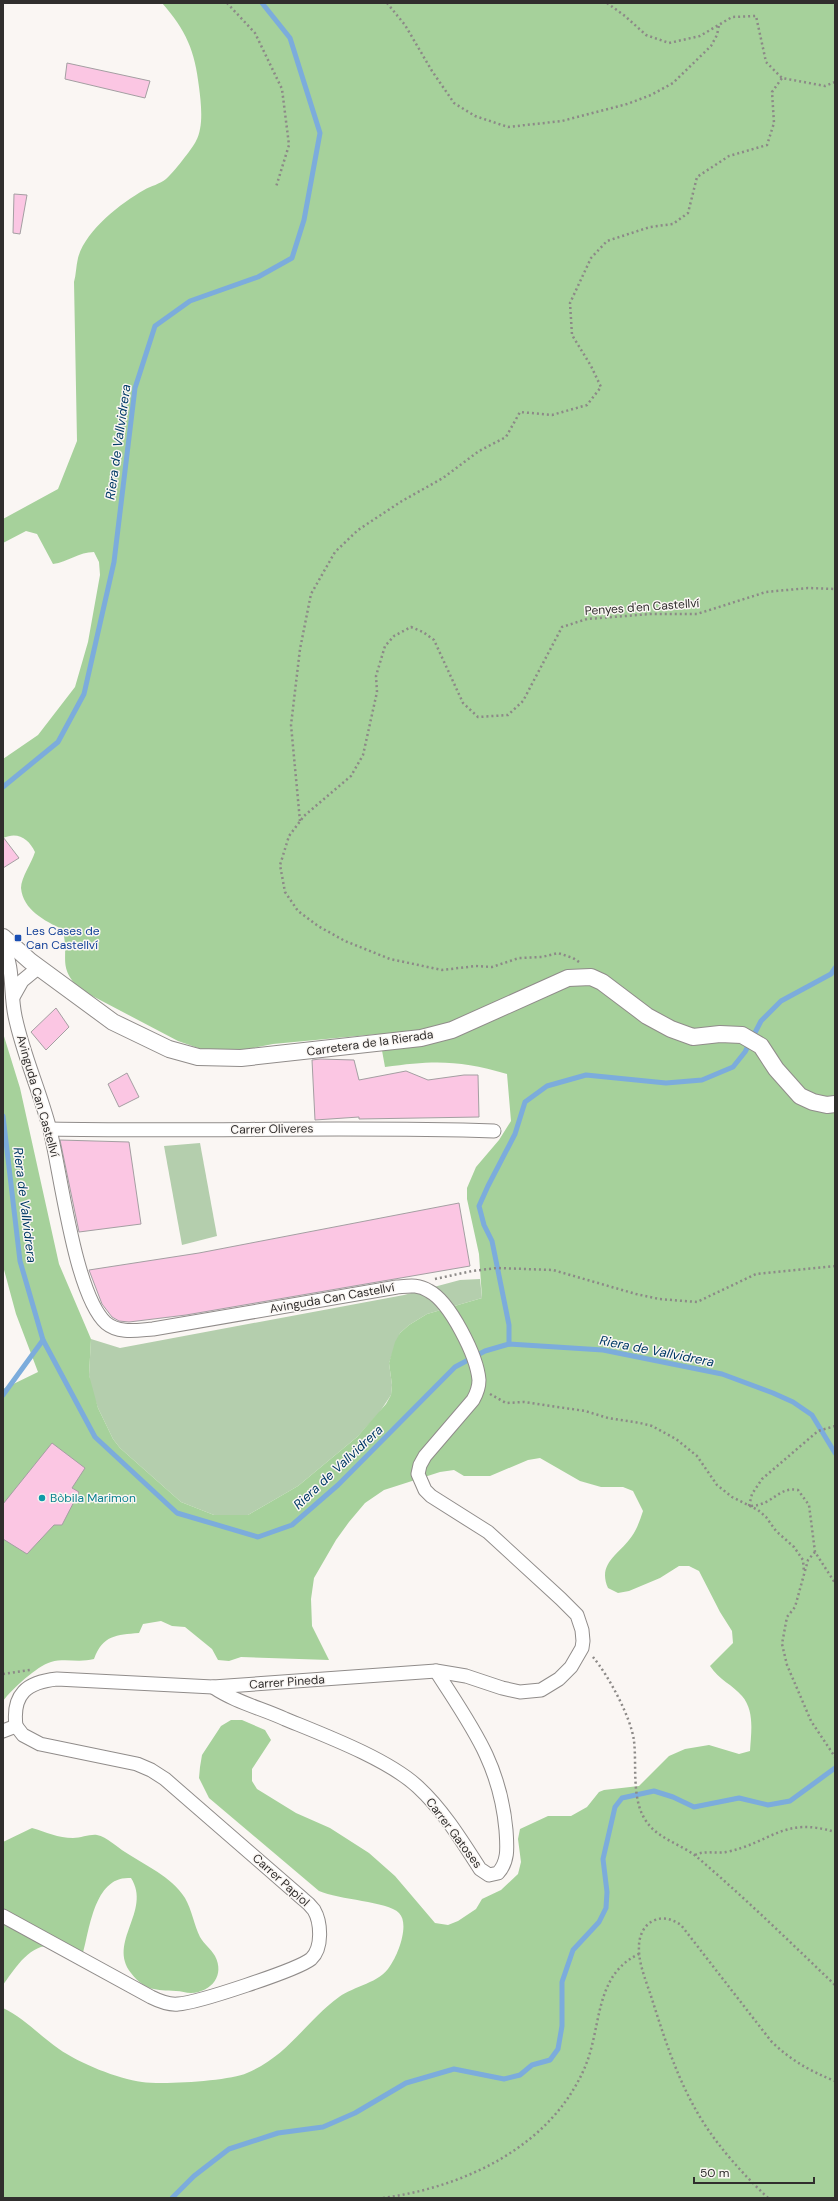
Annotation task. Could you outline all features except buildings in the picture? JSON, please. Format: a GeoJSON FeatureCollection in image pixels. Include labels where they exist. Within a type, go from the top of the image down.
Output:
{"type":"FeatureCollection","features":[{"type":"Feature","properties":{"kind":"street","name":"Carretera de la Rierada"},"geometry":{"type":"LineString","coordinates":[[3,937],[34,964],[95,1011],[127,1030],[169,1048],[198,1057],[221,1058],[287,1054],[421,1038],[452,1030],[568,978],[591,977]]}},
{"type":"Feature","properties":{"kind":"street","name":"Avinguda Can Castellví"},"geometry":{"type":"LineString","coordinates":[[3,945],[10,966],[12,979],[12,1000],[15,1018],[50,1129],[79,1264],[94,1306],[100,1316],[113,1327],[130,1330],[153,1329],[416,1285]]}},
{"type":"Feature","properties":{"kind":"street"},"geometry":{"type":"LineString","coordinates":[[12,979],[18,968],[34,964]]}},
{"type":"Feature","properties":{"kind":"street"},"geometry":{"type":"LineString","coordinates":[[12,1000],[17,986],[34,964]]}},
{"type":"Feature","properties":{"kind":"street"},"geometry":{"type":"LineString","coordinates":[[591,977],[602,982],[647,1016],[671,1029],[693,1037],[720,1034],[742,1035],[761,1046],[776,1070],[800,1096],[813,1102],[827,1105],[835,1104]]}},
{"type":"Feature","properties":{"kind":"street","name":"Carrer Oliveres"},"geometry":{"type":"LineString","coordinates":[[50,1129],[142,1131],[293,1128],[494,1131]]}},
{"type":"Feature","properties":{"kind":"street"},"geometry":{"type":"LineString","coordinates":[[416,1285],[429,1290],[440,1299],[448,1309],[477,1368],[478,1390],[465,1411],[425,1456],[418,1474],[421,1482],[431,1496],[488,1532],[561,1599],[576,1615],[582,1630],[582,1648]]}},
{"type":"Feature","properties":{"kind":"street","name":"Carrer Pineda"},"geometry":{"type":"LineString","coordinates":[[16,1726],[15,1716],[20,1695],[27,1687],[42,1681],[57,1679],[213,1687],[436,1671],[466,1676],[511,1690],[531,1692],[541,1690],[559,1679],[571,1667],[582,1648]]}},
{"type":"Feature","properties":{"kind":"street","name":"Carrer Gatoses"},"geometry":{"type":"LineString","coordinates":[[213,1687],[228,1697],[284,1718],[395,1770],[417,1786],[436,1807],[480,1869],[489,1875],[498,1873],[507,1858],[504,1810],[500,1790],[486,1751],[436,1671]]}},
{"type":"Feature","properties":{"kind":"street"},"geometry":{"type":"LineString","coordinates":[[3,1732],[16,1726]]}},
{"type":"Feature","properties":{"kind":"street","name":"Carrer Papiol"},"geometry":{"type":"LineString","coordinates":[[3,1916],[151,1998],[177,2004],[223,1992],[300,1966],[312,1958],[317,1947],[320,1932],[314,1909],[165,1779],[137,1764],[40,1744],[23,1735],[16,1726]]}},
{"type":"Feature","properties":{"kind":"path"},"geometry":{"type":"LineString","coordinates":[[227,3],[255,33],[282,89],[289,145],[276,186]]}},
{"type":"Feature","properties":{"kind":"path"},"geometry":{"type":"LineString","coordinates":[[387,3],[405,25],[432,71],[454,103],[475,116],[508,127],[562,121],[627,104],[651,95],[673,83],[707,50],[717,35],[719,25]]}},
{"type":"Feature","properties":{"kind":"path"},"geometry":{"type":"LineString","coordinates":[[607,3],[625,16],[646,35],[669,43],[700,36],[732,17],[756,16],[766,62],[782,78],[825,86],[835,82]]}},
{"type":"Feature","properties":{"kind":"path"},"geometry":{"type":"LineString","coordinates":[[300,822],[291,725],[300,649],[311,594],[335,552],[358,530],[402,501],[443,478],[478,451],[506,437],[520,412],[552,415],[587,405],[601,387],[591,366],[572,335],[570,304],[591,258],[606,240],[650,227],[673,224],[688,213],[697,177],[729,156],[767,144],[774,123],[772,92],[782,78]]}},
{"type":"Feature","properties":{"kind":"path","name":"Penyes d'en Castellví"},"geometry":{"type":"LineString","coordinates":[[591,977],[584,967],[573,958],[558,953],[542,957],[519,958],[492,967],[476,966],[442,970],[390,959],[345,941],[318,926],[298,911],[285,892],[280,865],[289,836],[300,822],[351,776],[363,755],[377,692],[376,676],[385,646],[394,636],[411,627],[423,632],[434,640],[463,703],[478,717],[490,718],[508,715],[523,701],[562,627],[594,618],[650,614],[697,614],[766,592],[808,588],[835,589]]}},
{"type":"Feature","properties":{"kind":"path"},"geometry":{"type":"LineString","coordinates":[[416,1285],[440,1277],[478,1270],[497,1268],[553,1270],[644,1295],[698,1302],[756,1274],[835,1266]]}},
{"type":"Feature","properties":{"kind":"path"},"geometry":{"type":"LineString","coordinates":[[478,1390],[506,1403],[524,1402],[585,1411],[608,1418],[652,1426],[684,1444],[697,1456],[717,1485],[766,1517],[776,1531],[794,1547],[803,1560],[804,1572]]}},
{"type":"Feature","properties":{"kind":"path"},"geometry":{"type":"LineString","coordinates":[[749,1506],[752,1494],[762,1479],[818,1431],[835,1426]]}},
{"type":"Feature","properties":{"kind":"path"},"geometry":{"type":"LineString","coordinates":[[749,1506],[764,1505],[786,1490],[798,1490],[809,1505],[815,1552],[835,1583]]}},
{"type":"Feature","properties":{"kind":"path"},"geometry":{"type":"LineString","coordinates":[[815,1552],[808,1560],[794,1607],[786,1617],[782,1644],[787,1665],[811,1721],[835,1757]]}},
{"type":"Feature","properties":{"kind":"path"},"geometry":{"type":"LineString","coordinates":[[582,1648],[590,1653],[598,1663],[630,1724],[634,1740],[639,1802],[646,1820],[666,1838],[695,1855],[835,1985]]}},
{"type":"Feature","properties":{"kind":"path"},"geometry":{"type":"LineString","coordinates":[[695,1855],[705,1853],[724,1853],[746,1847],[770,1835],[794,1828],[817,1827],[835,1832]]}},
{"type":"Feature","properties":{"kind":"path"},"geometry":{"type":"LineString","coordinates":[[768,2198],[737,2166],[700,2117],[676,2071],[668,2050],[639,1954],[640,1939],[648,1923],[660,1918],[676,1921],[687,1931],[771,2041],[784,2054],[795,2062],[835,2081]]}},
{"type":"Feature","properties":{"kind":"path"},"geometry":{"type":"LineString","coordinates":[[383,2198],[434,2188],[500,2161],[528,2141],[558,2110],[578,2081],[586,2066],[609,1982],[621,1965],[639,1954]]}},
{"type":"Feature","properties":{"kind":"green space"},"geometry":{"type":"Polygon","coordinates":[[[162,3],[835,3],[835,2198],[3,2198],[3,2008],[18,2016],[52,2044],[77,2060],[122,2078],[142,2082],[165,2083],[196,2082],[226,2078],[247,2073],[274,2057],[339,1997],[386,1972],[396,1955],[402,1940],[403,1932],[402,1918],[399,1913],[393,1909],[374,1903],[338,1897],[319,1891],[209,1798],[199,1778],[202,1755],[221,1726],[231,1720],[242,1720],[265,1730],[271,1740],[252,1769],[252,1781],[257,1789],[296,1813],[330,1828],[369,1853],[395,1876],[435,1923],[448,1925],[458,1921],[476,1909],[482,1899],[501,1890],[518,1874],[521,1862],[518,1839],[520,1829],[548,1816],[571,1816],[587,1807],[599,1792],[604,1790],[639,1786],[669,1756],[685,1749],[709,1745],[739,1754],[750,1751],[751,1715],[749,1708],[742,1696],[710,1666],[733,1643],[732,1631],[720,1612],[699,1571],[689,1566],[679,1566],[660,1578],[629,1591],[618,1593],[608,1588],[605,1579],[607,1566],[634,1533],[643,1511],[633,1491],[623,1487],[601,1487],[580,1481],[540,1458],[528,1460],[490,1476],[464,1476],[454,1470],[440,1472],[384,1490],[365,1503],[336,1540],[314,1578],[311,1599],[312,1626],[329,1660],[241,1657],[229,1661],[218,1660],[212,1649],[185,1627],[172,1626],[161,1621],[143,1624],[139,1633],[111,1638],[102,1645],[94,1659],[83,1661],[56,1661],[45,1664],[25,1678],[3,1701],[3,1389],[38,1372],[16,1314],[3,1266],[3,1033],[20,1088],[59,1264],[91,1339],[89,1375],[98,1408],[113,1439],[120,1448],[181,1502],[214,1515],[248,1515],[298,1486],[357,1437],[386,1404],[391,1395],[392,1385],[389,1363],[395,1342],[400,1333],[409,1325],[427,1314],[482,1298],[479,1254],[467,1199],[467,1188],[476,1167],[499,1140],[511,1121],[507,1074],[475,1066],[433,1062],[385,1067],[379,1034],[273,1044],[248,1049],[224,1051],[201,1049],[178,1041],[81,990],[68,974],[65,961],[65,947],[62,929],[42,918],[30,909],[23,896],[21,884],[35,852],[33,847],[26,840],[18,836],[13,835],[3,838],[3,759],[38,735],[75,687],[88,642],[100,575],[99,562],[94,552],[89,552],[53,564],[37,534],[26,531],[3,543],[3,519],[58,489],[77,441],[74,282],[78,258],[82,248],[96,228],[115,210],[125,202],[166,179],[194,145],[199,135],[201,122],[200,93],[195,62],[183,32],[162,3]]]}},
{"type":"Feature","properties":{"kind":"green space"},"geometry":{"type":"Polygon","coordinates":[[[200,1143],[217,1236],[182,1245],[164,1146],[200,1143]]]}},
{"type":"Feature","properties":{"kind":"green space"},"geometry":{"type":"Polygon","coordinates":[[[480,1279],[482,1298],[427,1314],[409,1325],[400,1333],[389,1363],[392,1385],[391,1395],[379,1413],[357,1437],[298,1486],[248,1515],[214,1515],[181,1502],[120,1448],[113,1439],[98,1408],[91,1388],[89,1375],[91,1339],[120,1348],[404,1295],[460,1280],[480,1279]]]}},
{"type":"Feature","properties":{"kind":"green space"},"geometry":{"type":"Polygon","coordinates":[[[32,1828],[68,1838],[94,1835],[101,1836],[165,1877],[185,1898],[200,1937],[215,1956],[218,1963],[218,1970],[215,1981],[210,1986],[198,1992],[191,1993],[157,1990],[141,1983],[131,1973],[125,1961],[124,1950],[136,1902],[136,1890],[131,1878],[119,1879],[109,1885],[102,1894],[92,1917],[83,1953],[49,1946],[42,1947],[28,1954],[3,1985],[3,1842],[32,1828]]]}},
{"type":"Feature","properties":{"kind":"waterway","name":"Riera de Vallvidrera"},"geometry":{"type":"LineString","coordinates":[[3,787],[58,742],[84,694],[114,562],[135,388],[155,326],[190,301],[258,277],[292,258],[304,220],[320,133],[290,38],[262,3]]}},
{"type":"Feature","properties":{"kind":"waterway"},"geometry":{"type":"LineString","coordinates":[[509,1344],[509,1325],[492,1241],[484,1225],[479,1206],[515,1134],[525,1102],[547,1086],[586,1075],[666,1083],[702,1080],[733,1067],[745,1052],[761,1021],[781,1001],[831,974],[835,968]]}},
{"type":"Feature","properties":{"kind":"waterway","name":"Riera de Vallvidrera"},"geometry":{"type":"LineString","coordinates":[[3,1116],[20,1261],[43,1340],[95,1437],[177,1513],[258,1537],[292,1525],[338,1485],[455,1367],[485,1351],[509,1344],[603,1350],[722,1374],[793,1402],[812,1415],[835,1453]]}},
{"type":"Feature","properties":{"kind":"waterway"},"geometry":{"type":"LineString","coordinates":[[3,1395],[43,1340]]}},
{"type":"Feature","properties":{"kind":"waterway"},"geometry":{"type":"LineString","coordinates":[[172,2198],[194,2176],[229,2149],[278,2133],[323,2127],[355,2113],[406,2083],[454,2069],[504,2079],[520,2075],[532,2065],[550,2060],[558,2049],[562,2026],[562,1982],[573,1950],[599,1922],[606,1908],[607,1892],[603,1859],[615,1807],[622,1798],[654,1791],[673,1797],[694,1807],[739,1798],[768,1805],[790,1801],[835,1768]]}},
{"type":"Feature","properties":{"kind":"place","name":"Les Cases de Can Castellví"},"geometry":{"type":"Point","coordinates":[18,938]}},
{"type":"Feature","properties":{"kind":"place","name":"Bòbila Marimon"},"geometry":{"type":"Point","coordinates":[42,1498]}}]}
